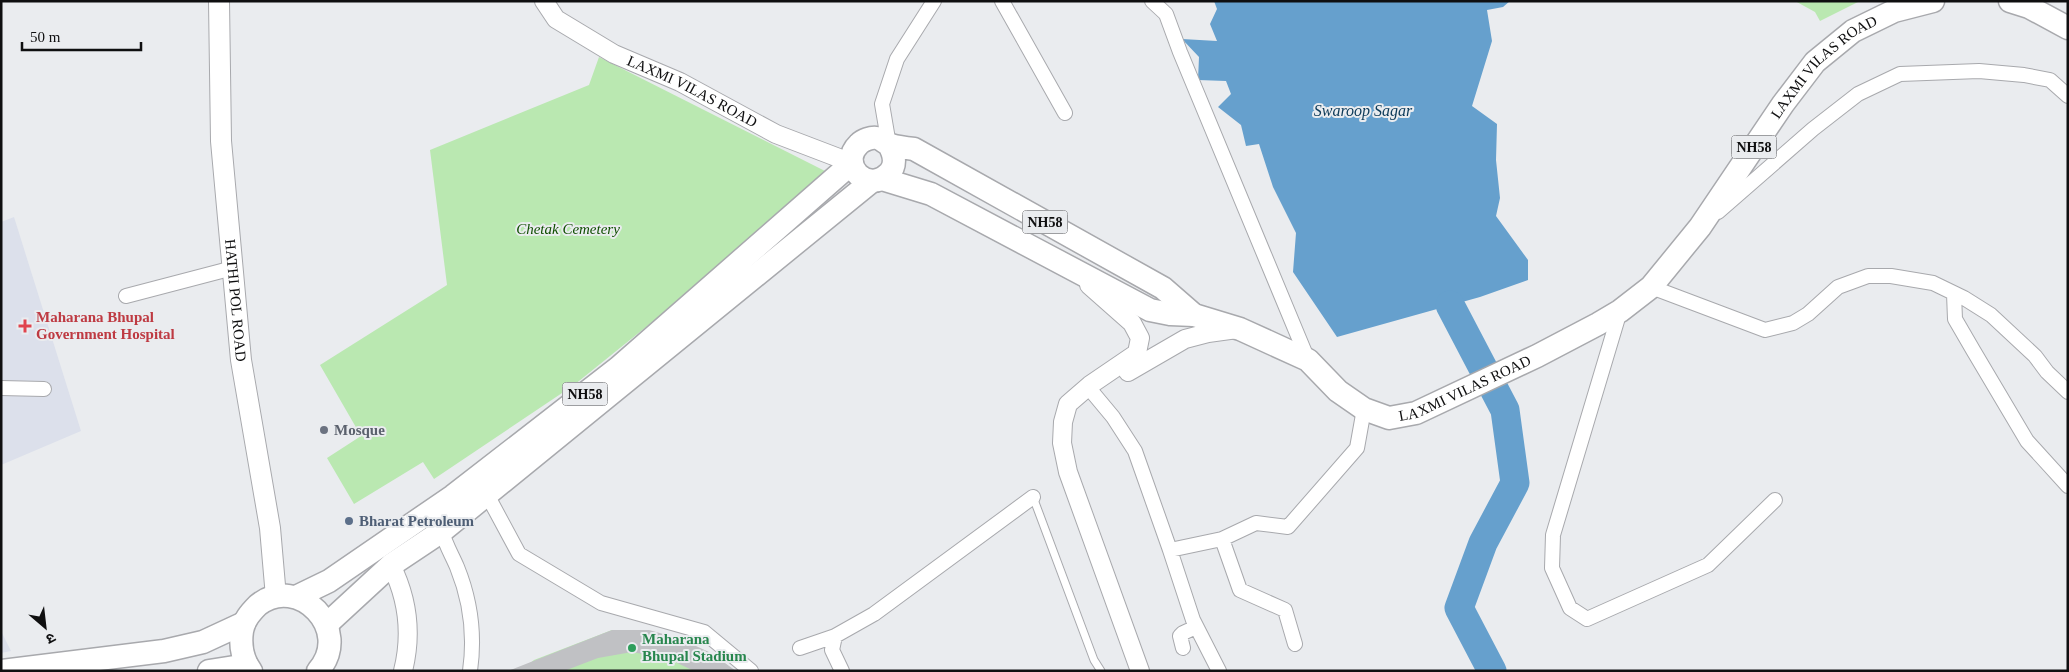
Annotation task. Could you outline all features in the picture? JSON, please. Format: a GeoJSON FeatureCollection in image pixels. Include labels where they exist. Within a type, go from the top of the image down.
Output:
{"type":"FeatureCollection","features":[{"type":"Feature","properties":{"kind":"highway","name":"LAXMI VILAS ROAD"},"geometry":{"type":"LineString","coordinates":[[877,180],[863,178],[855,172],[852,163],[854,150],[863,140],[877,138],[889,145],[914,149],[1163,288],[1194,315],[1240,329],[1308,360],[1338,391],[1364,410],[1389,418],[1416,413],[1494,377],[1598,324],[1620,311],[1651,288],[1700,227],[1783,104],[1815,62],[1853,31],[1894,11],[1933,1]]}},
{"type":"Feature","properties":{"kind":"highway"},"geometry":{"type":"LineString","coordinates":[[2010,1],[2029,7],[2068,28]]}},
{"type":"Feature","properties":{"kind":"highway","name":"NH58"},"geometry":{"type":"LineString","coordinates":[[2,671],[164,651],[202,642],[244,623],[251,611],[262,602],[286,597],[329,581],[482,485],[877,180],[890,173],[894,164],[894,154],[889,145]]}},
{"type":"Feature","properties":{"kind":"highway","name":"NH58"},"geometry":{"type":"LineString","coordinates":[[327,624],[391,566],[442,531],[482,485],[852,163]]}},
{"type":"Feature","properties":{"kind":"highway","name":"NH58"},"geometry":{"type":"LineString","coordinates":[[877,180],[931,194],[1150,310],[1170,314],[1194,315]]}},
{"type":"Feature","properties":{"kind":"highway"},"geometry":{"type":"LineString","coordinates":[[286,597],[314,607],[327,624],[330,646],[327,657],[318,671]]}},
{"type":"Feature","properties":{"kind":"highway"},"geometry":{"type":"LineString","coordinates":[[209,671],[249,668],[240,644],[244,623]]}},
{"type":"Feature","properties":{"kind":"main road","name":"HATHI POL ROAD"},"geometry":{"type":"LineString","coordinates":[[219,1],[221,141],[241,360],[270,528],[286,597]]}},
{"type":"Feature","properties":{"kind":"street","name":"LAXMI VILAS ROAD"},"geometry":{"type":"LineString","coordinates":[[544,1],[556,19],[614,54],[680,82],[776,134],[852,163]]}},
{"type":"Feature","properties":{"kind":"street"},"geometry":{"type":"LineString","coordinates":[[889,145],[882,104],[898,59],[934,1]]}},
{"type":"Feature","properties":{"kind":"street"},"geometry":{"type":"LineString","coordinates":[[1002,1],[1065,113]]}},
{"type":"Feature","properties":{"kind":"street"},"geometry":{"type":"LineString","coordinates":[[1152,1],[1166,14],[1308,360]]}},
{"type":"Feature","properties":{"kind":"street"},"geometry":{"type":"LineString","coordinates":[[1700,227],[1813,129],[1850,100],[1858,94],[1900,74],[1979,71],[2024,75],[2050,80],[2068,96]]}},
{"type":"Feature","properties":{"kind":"street"},"geometry":{"type":"LineString","coordinates":[[1064,264],[1132,323],[1140,338],[1138,353],[1090,386],[1068,404],[1063,422],[1062,443],[1068,472],[1140,671]]}},
{"type":"Feature","properties":{"kind":"street"},"geometry":{"type":"LineString","coordinates":[[126,296],[233,268]]}},
{"type":"Feature","properties":{"kind":"street"},"geometry":{"type":"LineString","coordinates":[[1651,288],[1765,330],[1793,323],[1808,314],[1838,287],[1868,276],[1891,276],[1932,283],[1991,315],[2035,356],[2047,372],[2068,392]]}},
{"type":"Feature","properties":{"kind":"street"},"geometry":{"type":"LineString","coordinates":[[1954,294],[1955,319],[2027,441],[2068,486]]}},
{"type":"Feature","properties":{"kind":"street"},"geometry":{"type":"LineString","coordinates":[[1620,311],[1552,535],[1552,568],[1570,608],[1587,619],[1708,565],[1775,500]]}},
{"type":"Feature","properties":{"kind":"street"},"geometry":{"type":"LineString","coordinates":[[1063,422],[1073,408],[1093,393],[1163,351],[1185,340],[1208,333],[1240,329]]}},
{"type":"Feature","properties":{"kind":"street"},"geometry":{"type":"LineString","coordinates":[[1,388],[44,389]]}},
{"type":"Feature","properties":{"kind":"street"},"geometry":{"type":"LineString","coordinates":[[1093,393],[1113,417],[1135,450],[1196,627],[1219,671]]}},
{"type":"Feature","properties":{"kind":"street"},"geometry":{"type":"LineString","coordinates":[[1170,550],[1222,539],[1256,524],[1288,527],[1356,448],[1364,410]]}},
{"type":"Feature","properties":{"kind":"street"},"geometry":{"type":"LineString","coordinates":[[482,485],[519,554],[600,603],[704,632],[751,671]]}},
{"type":"Feature","properties":{"kind":"street"},"geometry":{"type":"LineString","coordinates":[[800,648],[835,636],[874,614],[1033,497]]}},
{"type":"Feature","properties":{"kind":"street"},"geometry":{"type":"LineString","coordinates":[[442,531],[445,543],[465,590],[470,613],[472,638],[470,671]]}},
{"type":"Feature","properties":{"kind":"street"},"geometry":{"type":"LineString","coordinates":[[1222,539],[1240,590],[1285,610],[1295,644]]}},
{"type":"Feature","properties":{"kind":"street"},"geometry":{"type":"LineString","coordinates":[[391,566],[403,596],[408,625],[408,652],[403,671]]}},
{"type":"Feature","properties":{"kind":"street"},"geometry":{"type":"LineString","coordinates":[[1183,648],[1180,636],[1196,627]]}},
{"type":"Feature","properties":{"kind":"street"},"geometry":{"type":"LineString","coordinates":[[835,636],[832,650],[842,671]]}},
{"type":"Feature","properties":{"kind":"lane"},"geometry":{"type":"LineString","coordinates":[[1033,497],[1094,660],[1101,671]]}},
{"type":"Feature","properties":{"kind":"shaded area","name":"Maharana Bhupal Government Hospital"},"geometry":{"type":"Polygon","coordinates":[[[14,217],[81,431],[1,465],[1,222],[14,217]]]}},
{"type":"Feature","properties":{"kind":"shaded area"},"geometry":{"type":"Polygon","coordinates":[[[1,631],[11,651],[1,653],[1,631]]]}},
{"type":"Feature","properties":{"kind":"green space"},"geometry":{"type":"Polygon","coordinates":[[[1795,1],[1860,1],[1820,21],[1815,12],[1795,1]]]}},
{"type":"Feature","properties":{"kind":"green space","name":"Chetak Cemetery"},"geometry":{"type":"Polygon","coordinates":[[[599,57],[825,171],[713,273],[574,385],[434,479],[423,462],[354,504],[327,458],[361,436],[320,365],[447,285],[430,150],[589,85],[599,57]]]}},
{"type":"Feature","properties":{"kind":"green space","name":"Maharana Bhupal Stadium"},"geometry":{"type":"Polygon","coordinates":[[[612,630],[711,653],[735,671],[520,671],[534,660],[612,630]]]}},
{"type":"Feature","properties":{"kind":"water","name":"Swaroop Sagar"},"geometry":{"type":"Polygon","coordinates":[[[1214,1],[1510,1],[1503,7],[1487,10],[1492,41],[1472,106],[1497,124],[1496,160],[1500,198],[1496,216],[1528,260],[1528,280],[1480,297],[1337,337],[1293,272],[1296,233],[1273,187],[1259,144],[1246,146],[1241,125],[1218,107],[1231,94],[1226,81],[1198,80],[1199,57],[1182,39],[1217,41],[1210,24],[1217,9],[1214,1]]]}},
{"type":"Feature","properties":{"kind":"building","name":"Maharana Bhupal Stadium"},"geometry":{"type":"Polygon","coordinates":[[[612,630],[649,630],[681,639],[711,653],[736,671],[694,671],[669,659],[632,652],[598,658],[564,671],[508,671],[612,630]]]}},
{"type":"Feature","properties":{"kind":"waterway"},"geometry":{"type":"LineString","coordinates":[[1450,305],[1505,410],[1515,483],[1483,543],[1459,608],[1492,671]]}},
{"type":"Feature","properties":{"kind":"place","name":"Maharana Bhupal Government Hospital"},"geometry":{"type":"Point","coordinates":[25,326]}},
{"type":"Feature","properties":{"kind":"place","name":"Mosque"},"geometry":{"type":"Point","coordinates":[324,430]}},
{"type":"Feature","properties":{"kind":"place","name":"Bharat Petroleum"},"geometry":{"type":"Point","coordinates":[349,521]}},
{"type":"Feature","properties":{"kind":"place","name":"Maharana Bhupal Stadium"},"geometry":{"type":"Point","coordinates":[632,648]}}]}
